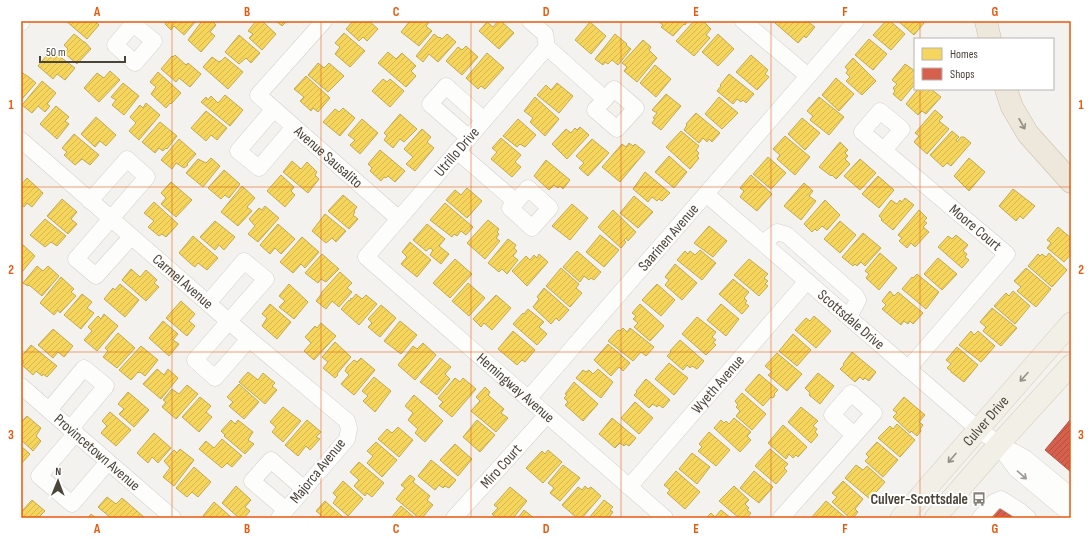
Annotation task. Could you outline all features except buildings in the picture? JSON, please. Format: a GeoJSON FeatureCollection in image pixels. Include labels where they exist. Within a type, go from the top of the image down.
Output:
{"type":"FeatureCollection","features":[{"type":"Feature","properties":{"kind":"highway"},"geometry":{"type":"LineString","coordinates":[[986,21],[990,38]]}},
{"type":"Feature","properties":{"kind":"highway"},"geometry":{"type":"LineString","coordinates":[[1006,90],[1012,107],[1028,134],[1071,182]]}},
{"type":"Feature","properties":{"kind":"main road","name":"Culver Drive"},"geometry":{"type":"LineString","coordinates":[[901,518],[1071,323]]}},
{"type":"Feature","properties":{"kind":"main road","name":"Culver Drive"},"geometry":{"type":"LineString","coordinates":[[935,518],[998,444],[1071,365]]}},
{"type":"Feature","properties":{"kind":"street","name":"Avenue Sausalito"},"geometry":{"type":"LineString","coordinates":[[324,21],[258,95],[399,219]]}},
{"type":"Feature","properties":{"kind":"street"},"geometry":{"type":"LineString","coordinates":[[530,21],[545,34],[547,47],[605,98]]}},
{"type":"Feature","properties":{"kind":"street"},"geometry":{"type":"LineString","coordinates":[[744,21],[808,76]]}},
{"type":"Feature","properties":{"kind":"street","name":"Saarinen Avenue"},"geometry":{"type":"LineString","coordinates":[[528,399],[856,21]]}},
{"type":"Feature","properties":{"kind":"street","name":"Utrillo Drive"},"geometry":{"type":"LineString","coordinates":[[366,257],[547,47]]}},
{"type":"Feature","properties":{"kind":"street"},"geometry":{"type":"LineString","coordinates":[[469,138],[430,104],[446,86],[484,120]]}},
{"type":"Feature","properties":{"kind":"street"},"geometry":{"type":"LineString","coordinates":[[274,109],[238,151],[259,168],[294,127]]}},
{"type":"Feature","properties":{"kind":"street","name":"Carmel Avenue"},"geometry":{"type":"LineString","coordinates":[[21,140],[131,237],[346,421]]}},
{"type":"Feature","properties":{"kind":"street","name":"Moore Court"},"geometry":{"type":"LineString","coordinates":[[884,150],[1007,254],[908,369]]}},
{"type":"Feature","properties":{"kind":"street"},"geometry":{"type":"LineString","coordinates":[[457,151],[516,202]]}},
{"type":"Feature","properties":{"kind":"street"},"geometry":{"type":"LineString","coordinates":[[90,201],[127,159],[147,176],[76,259],[96,276],[131,237]]}},
{"type":"Feature","properties":{"kind":"street","name":"Scottsdale Drive"},"geometry":{"type":"LineString","coordinates":[[706,194],[978,429],[998,444]]}},
{"type":"Feature","properties":{"kind":"street"},"geometry":{"type":"LineString","coordinates":[[762,243],[777,232],[787,235],[856,296],[858,300],[849,317]]}},
{"type":"Feature","properties":{"kind":"street","name":"Hemingway Avenue"},"geometry":{"type":"LineString","coordinates":[[366,257],[665,518]]}},
{"type":"Feature","properties":{"kind":"street"},"geometry":{"type":"LineString","coordinates":[[208,303],[244,261],[266,279],[195,360],[215,378],[249,339]]}},
{"type":"Feature","properties":{"kind":"street","name":"Wyeth Avenue"},"geometry":{"type":"LineString","coordinates":[[629,487],[807,281]]}},
{"type":"Feature","properties":{"kind":"street"},"geometry":{"type":"LineString","coordinates":[[49,410],[84,368],[106,386],[39,476],[72,504],[108,462]]}},
{"type":"Feature","properties":{"kind":"street","name":"Provincetown Avenue"},"geometry":{"type":"LineString","coordinates":[[21,386],[173,518]]}},
{"type":"Feature","properties":{"kind":"street","name":"Miro Court"},"geometry":{"type":"LineString","coordinates":[[456,518],[547,415]]}},
{"type":"Feature","properties":{"kind":"street","name":"Majorca Avenue"},"geometry":{"type":"LineString","coordinates":[[283,514],[346,439],[349,429],[346,421]]}},
{"type":"Feature","properties":{"kind":"street"},"geometry":{"type":"LineString","coordinates":[[781,518],[854,435]]}},
{"type":"Feature","properties":{"kind":"street"},"geometry":{"type":"LineString","coordinates":[[998,444],[1025,458],[1071,496]]}},
{"type":"Feature","properties":{"kind":"street"},"geometry":{"type":"LineString","coordinates":[[998,444],[1016,469],[1071,515]]}},
{"type":"Feature","properties":{"kind":"street"},"geometry":{"type":"LineString","coordinates":[[283,514],[252,481],[271,460],[304,489]]}},
{"type":"Feature","properties":{"kind":"street"},"geometry":{"type":"LineString","coordinates":[[980,518],[994,502],[1001,499],[1014,512],[1020,511],[1028,518]]}},
{"type":"Feature","properties":{"kind":"place","name":"Culver-Scottsdale"},"geometry":{"type":"Point","coordinates":[979,499]}}]}
